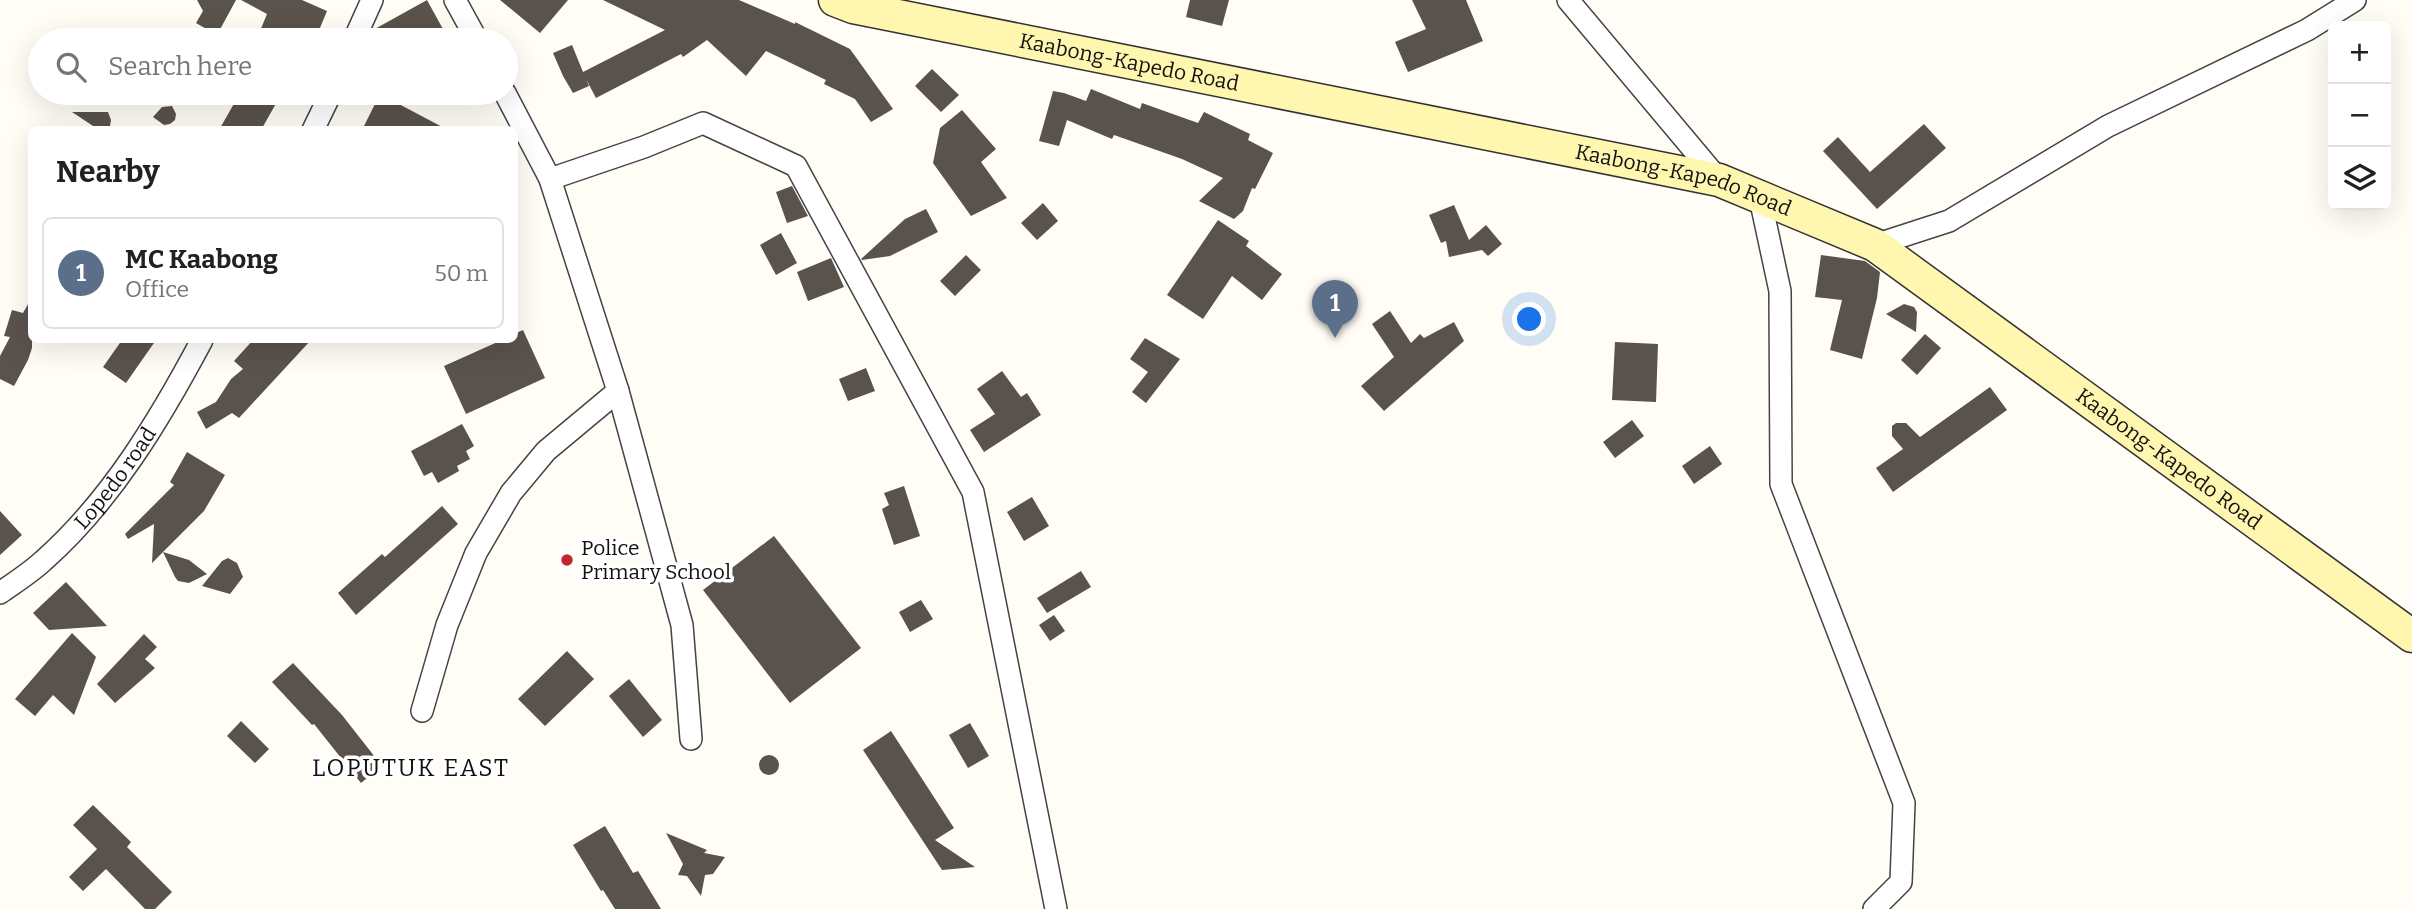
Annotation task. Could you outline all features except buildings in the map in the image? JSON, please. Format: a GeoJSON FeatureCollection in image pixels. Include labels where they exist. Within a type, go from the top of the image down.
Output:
{"type":"FeatureCollection","features":[{"type":"Feature","properties":{"kind":"main road","name":"Kaabong-Kapedo Road"},"geometry":{"type":"LineString","coordinates":[[835,0],[866,9],[1719,180],[1875,245],[2412,636]]}},
{"type":"Feature","properties":{"kind":"street"},"geometry":{"type":"LineString","coordinates":[[359,28],[372,0]]}},
{"type":"Feature","properties":{"kind":"street"},"geometry":{"type":"LineString","coordinates":[[455,0],[470,28]]}},
{"type":"Feature","properties":{"kind":"street"},"geometry":{"type":"LineString","coordinates":[[1568,0],[1719,180]]}},
{"type":"Feature","properties":{"kind":"street"},"geometry":{"type":"LineString","coordinates":[[1875,245],[1948,221],[2108,126],[2307,30],[2355,0]]}},
{"type":"Feature","properties":{"kind":"street"},"geometry":{"type":"LineString","coordinates":[[315,126],[325,105]]}},
{"type":"Feature","properties":{"kind":"street"},"geometry":{"type":"LineString","coordinates":[[511,105],[550,178],[618,391],[682,625],[691,739]]}},
{"type":"Feature","properties":{"kind":"street"},"geometry":{"type":"LineString","coordinates":[[550,178],[644,147],[703,123],[796,166],[973,492],[1056,909]]}},
{"type":"Feature","properties":{"kind":"street"},"geometry":{"type":"LineString","coordinates":[[1760,198],[1780,291],[1781,484],[1904,803],[1901,882],[1874,909]]}},
{"type":"Feature","properties":{"kind":"street","name":"Lopedo road"},"geometry":{"type":"LineString","coordinates":[[0,593],[43,561],[100,503],[170,400],[200,343]]}},
{"type":"Feature","properties":{"kind":"street"},"geometry":{"type":"LineString","coordinates":[[422,711],[447,625],[476,553],[511,493],[546,451],[618,391]]}},
{"type":"Feature","properties":{"kind":"place","name":"MC Kaabong"},"geometry":{"type":"Point","coordinates":[1335,338]}},
{"type":"Feature","properties":{"kind":"place","name":"Police Primary School"},"geometry":{"type":"Point","coordinates":[567,560]}},
{"type":"Feature","properties":{"kind":"district","name":"LOPUTUK EAST"},"geometry":{"type":"Point","coordinates":[411,768]}}]}
